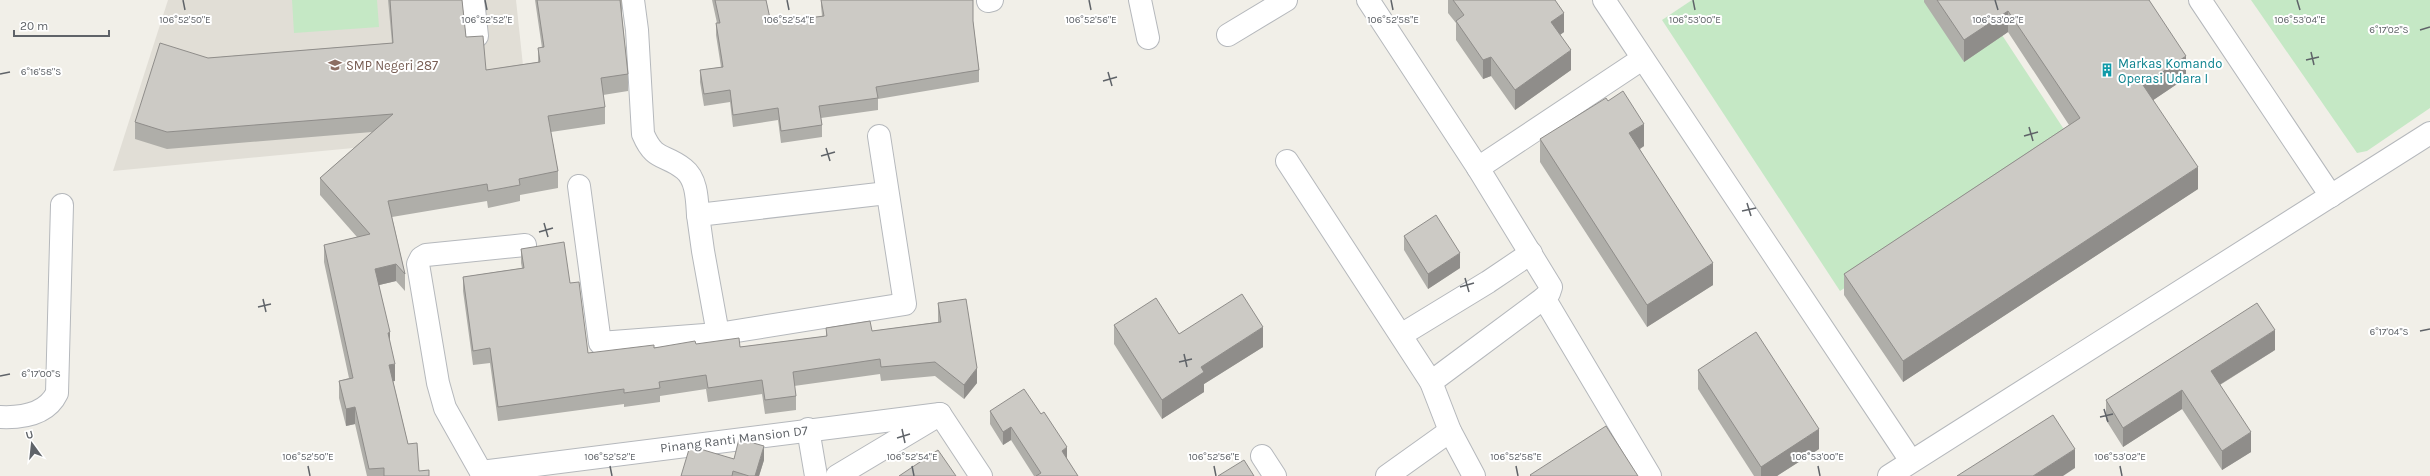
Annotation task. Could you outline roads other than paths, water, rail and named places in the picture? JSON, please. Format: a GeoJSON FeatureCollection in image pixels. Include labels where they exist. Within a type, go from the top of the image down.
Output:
{"type":"FeatureCollection","features":[{"type":"Feature","properties":{"kind":"street"},"geometry":{"type":"LineString","coordinates":[[473,0],[477,36]]}},
{"type":"Feature","properties":{"kind":"street"},"geometry":{"type":"LineString","coordinates":[[633,0],[637,30],[643,134],[649,148],[685,169],[696,188],[702,251],[718,334]]}},
{"type":"Feature","properties":{"kind":"street"},"geometry":{"type":"LineString","coordinates":[[1140,0],[1148,38]]}},
{"type":"Feature","properties":{"kind":"street"},"geometry":{"type":"LineString","coordinates":[[1228,35],[1286,0]]}},
{"type":"Feature","properties":{"kind":"street"},"geometry":{"type":"LineString","coordinates":[[1368,0],[1478,168],[1551,287],[1549,293],[1544,298],[1431,382]]}},
{"type":"Feature","properties":{"kind":"street"},"geometry":{"type":"LineString","coordinates":[[1604,0],[1911,461]]}},
{"type":"Feature","properties":{"kind":"street"},"geometry":{"type":"LineString","coordinates":[[2200,0],[2331,196]]}},
{"type":"Feature","properties":{"kind":"street"},"geometry":{"type":"LineString","coordinates":[[1478,168],[1642,59]]}},
{"type":"Feature","properties":{"kind":"street"},"geometry":{"type":"LineString","coordinates":[[1889,476],[2430,132]]}},
{"type":"Feature","properties":{"kind":"street"},"geometry":{"type":"LineString","coordinates":[[579,186],[600,344],[718,334],[905,304],[879,136]]}},
{"type":"Feature","properties":{"kind":"street"},"geometry":{"type":"LineString","coordinates":[[1287,161],[1431,382],[1450,431],[1474,476]]}},
{"type":"Feature","properties":{"kind":"street"},"geometry":{"type":"LineString","coordinates":[[698,215],[887,193]]}},
{"type":"Feature","properties":{"kind":"street"},"geometry":{"type":"LineString","coordinates":[[0,417],[39,412],[52,404],[57,393],[62,205]]}},
{"type":"Feature","properties":{"kind":"street"},"geometry":{"type":"LineString","coordinates":[[480,474],[445,408],[438,383],[418,264],[421,258],[426,255],[525,245]]}},
{"type":"Feature","properties":{"kind":"street"},"geometry":{"type":"LineString","coordinates":[[1401,335],[1488,282],[1531,253]]}},
{"type":"Feature","properties":{"kind":"street"},"geometry":{"type":"LineString","coordinates":[[1544,298],[1650,476]]}},
{"type":"Feature","properties":{"kind":"street"},"geometry":{"type":"LineString","coordinates":[[837,476],[940,414],[980,476]]}},
{"type":"Feature","properties":{"kind":"street","name":"Pinang Ranti Mansion D7"},"geometry":{"type":"LineString","coordinates":[[480,474],[808,429],[940,414]]}},
{"type":"Feature","properties":{"kind":"street"},"geometry":{"type":"LineString","coordinates":[[808,429],[816,476]]}},
{"type":"Feature","properties":{"kind":"street"},"geometry":{"type":"LineString","coordinates":[[1387,476],[1450,431]]}},
{"type":"Feature","properties":{"kind":"street"},"geometry":{"type":"LineString","coordinates":[[1262,456],[1275,476]]}},
{"type":"Feature","properties":{"kind":"place","name":"SMP Negeri 287"},"geometry":{"type":"Point","coordinates":[335,65]}},
{"type":"Feature","properties":{"kind":"place","name":"Markas Komando Operasi Udara I"},"geometry":{"type":"Point","coordinates":[2107,70]}}]}
